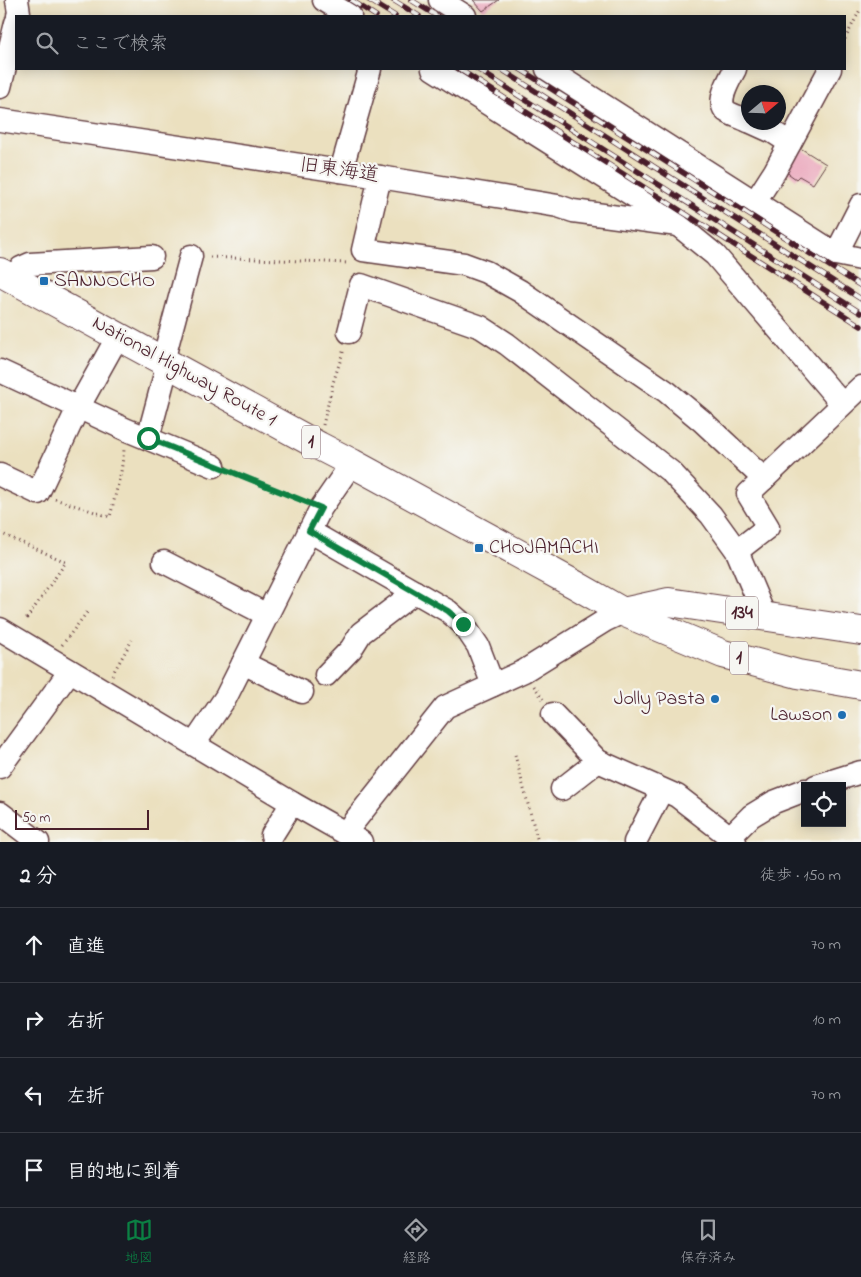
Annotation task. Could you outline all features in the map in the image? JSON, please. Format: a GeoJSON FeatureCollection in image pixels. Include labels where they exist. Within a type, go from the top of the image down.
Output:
{"type":"FeatureCollection","features":[{"type":"Feature","properties":{"kind":"highway","name":"National Highway Route 1"},"geometry":{"type":"LineString","coordinates":[[5,274],[311,442],[352,462],[623,612],[723,654],[798,674],[861,685]]}},
{"type":"Feature","properties":{"kind":"highway","name":"134"},"geometry":{"type":"LineString","coordinates":[[623,612],[669,602],[861,631]]}},
{"type":"Feature","properties":{"kind":"street"},"geometry":{"type":"LineString","coordinates":[[17,0],[18,15]]}},
{"type":"Feature","properties":{"kind":"street"},"geometry":{"type":"LineString","coordinates":[[324,0],[348,15]]}},
{"type":"Feature","properties":{"kind":"street"},"geometry":{"type":"LineString","coordinates":[[440,0],[463,15]]}},
{"type":"Feature","properties":{"kind":"street"},"geometry":{"type":"LineString","coordinates":[[0,86],[15,27]]}},
{"type":"Feature","properties":{"kind":"street"},"geometry":{"type":"LineString","coordinates":[[341,171],[370,70]]}},
{"type":"Feature","properties":{"kind":"street"},"geometry":{"type":"LineString","coordinates":[[435,70],[653,208],[678,225],[715,255],[842,404]]}},
{"type":"Feature","properties":{"kind":"street"},"geometry":{"type":"LineString","coordinates":[[549,70],[836,254],[861,259]]}},
{"type":"Feature","properties":{"kind":"street"},"geometry":{"type":"LineString","coordinates":[[734,70],[722,98],[722,104],[726,111],[741,118]]}},
{"type":"Feature","properties":{"kind":"street"},"geometry":{"type":"LineString","coordinates":[[755,202],[776,171],[829,70]]}},
{"type":"Feature","properties":{"kind":"street","name":"旧東海道"},"geometry":{"type":"LineString","coordinates":[[0,120],[380,177],[558,206],[573,211],[678,225]]}},
{"type":"Feature","properties":{"kind":"street"},"geometry":{"type":"LineString","coordinates":[[768,130],[790,143]]}},
{"type":"Feature","properties":{"kind":"street"},"geometry":{"type":"LineString","coordinates":[[380,177],[363,250],[464,264],[495,276],[520,291],[667,392],[702,420],[764,479]]}},
{"type":"Feature","properties":{"kind":"street"},"geometry":{"type":"LineString","coordinates":[[836,254],[861,205]]}},
{"type":"Feature","properties":{"kind":"street"},"geometry":{"type":"LineString","coordinates":[[148,438],[191,256]]}},
{"type":"Feature","properties":{"kind":"street"},"geometry":{"type":"LineString","coordinates":[[5,274],[30,264],[152,257]]}},
{"type":"Feature","properties":{"kind":"street"},"geometry":{"type":"LineString","coordinates":[[349,332],[360,285],[482,327],[507,344],[670,472],[711,515],[737,550],[765,617]]}},
{"type":"Feature","properties":{"kind":"street"},"geometry":{"type":"LineString","coordinates":[[0,474],[38,493],[78,408],[118,336]]}},
{"type":"Feature","properties":{"kind":"street"},"geometry":{"type":"LineString","coordinates":[[0,372],[127,430],[214,466]]}},
{"type":"Feature","properties":{"kind":"street"},"geometry":{"type":"LineString","coordinates":[[737,550],[768,527],[748,494],[861,387]]}},
{"type":"Feature","properties":{"kind":"street"},"geometry":{"type":"LineString","coordinates":[[194,744],[226,697],[321,508],[352,462]]}},
{"type":"Feature","properties":{"kind":"street"},"geometry":{"type":"LineString","coordinates":[[309,531],[448,611],[463,624],[478,646],[493,685]]}},
{"type":"Feature","properties":{"kind":"street"},"geometry":{"type":"LineString","coordinates":[[164,562],[267,615]]}},
{"type":"Feature","properties":{"kind":"street"},"geometry":{"type":"LineString","coordinates":[[326,675],[351,649],[361,633],[415,592]]}},
{"type":"Feature","properties":{"kind":"street"},"geometry":{"type":"LineString","coordinates":[[7,633],[353,838],[445,707],[524,671],[606,620],[623,612]]}},
{"type":"Feature","properties":{"kind":"street"},"geometry":{"type":"LineString","coordinates":[[243,663],[302,692]]}},
{"type":"Feature","properties":{"kind":"street"},"geometry":{"type":"LineString","coordinates":[[0,767],[61,665]]}},
{"type":"Feature","properties":{"kind":"street"},"geometry":{"type":"LineString","coordinates":[[553,714],[598,762],[677,796],[733,840],[751,816],[774,802],[801,792]]}},
{"type":"Feature","properties":{"kind":"street"},"geometry":{"type":"LineString","coordinates":[[562,789],[598,762]]}},
{"type":"Feature","properties":{"kind":"street"},"geometry":{"type":"LineString","coordinates":[[829,782],[861,772]]}},
{"type":"Feature","properties":{"kind":"street"},"geometry":{"type":"LineString","coordinates":[[635,842],[662,790]]}},
{"type":"Feature","properties":{"kind":"street"},"geometry":{"type":"LineString","coordinates":[[272,835],[292,803]]}},
{"type":"Feature","properties":{"kind":"street"},"geometry":{"type":"LineString","coordinates":[[0,812],[38,842]]}},
{"type":"Feature","properties":{"kind":"path"},"geometry":{"type":"LineString","coordinates":[[846,38],[861,8]]}},
{"type":"Feature","properties":{"kind":"path"},"geometry":{"type":"LineString","coordinates":[[191,256],[351,263]]}},
{"type":"Feature","properties":{"kind":"path"},"geometry":{"type":"LineString","coordinates":[[322,432],[333,383],[349,332]]}},
{"type":"Feature","properties":{"kind":"path"},"geometry":{"type":"LineString","coordinates":[[38,493],[110,517],[121,472],[127,430]]}},
{"type":"Feature","properties":{"kind":"path"},"geometry":{"type":"LineString","coordinates":[[214,466],[321,508]]}},
{"type":"Feature","properties":{"kind":"path"},"geometry":{"type":"LineString","coordinates":[[0,533],[66,562],[7,633]]}},
{"type":"Feature","properties":{"kind":"path"},"geometry":{"type":"LineString","coordinates":[[61,665],[88,611]]}},
{"type":"Feature","properties":{"kind":"path"},"geometry":{"type":"LineString","coordinates":[[103,690],[132,640]]}},
{"type":"Feature","properties":{"kind":"path"},"geometry":{"type":"LineString","coordinates":[[524,671],[553,714]]}},
{"type":"Feature","properties":{"kind":"path"},"geometry":{"type":"LineString","coordinates":[[515,755],[538,842]]}},
{"type":"Feature","properties":{"kind":"building"},"geometry":{"type":"Polygon","coordinates":[[[473,0],[499,0],[483,11],[473,0]]]}},
{"type":"Feature","properties":{"kind":"building"},"geometry":{"type":"Polygon","coordinates":[[[797,146],[826,164],[813,184],[799,176],[796,179],[782,169],[797,146]]]}},
{"type":"Feature","properties":{"kind":"railway"},"geometry":{"type":"LineString","coordinates":[[351,0],[374,15]]}},
{"type":"Feature","properties":{"kind":"railway"},"geometry":{"type":"LineString","coordinates":[[369,0],[393,15]]}},
{"type":"Feature","properties":{"kind":"railway"},"geometry":{"type":"LineString","coordinates":[[393,0],[417,15]]}},
{"type":"Feature","properties":{"kind":"railway"},"geometry":{"type":"LineString","coordinates":[[411,0],[435,15]]}},
{"type":"Feature","properties":{"kind":"railway"},"geometry":{"type":"LineString","coordinates":[[461,70],[861,326]]}},
{"type":"Feature","properties":{"kind":"railway"},"geometry":{"type":"LineString","coordinates":[[479,70],[861,313]]}},
{"type":"Feature","properties":{"kind":"railway"},"geometry":{"type":"LineString","coordinates":[[503,70],[861,299]]}},
{"type":"Feature","properties":{"kind":"railway"},"geometry":{"type":"LineString","coordinates":[[522,70],[861,286]]}},
{"type":"Feature","properties":{"kind":"place","name":"SANNOCHO"},"geometry":{"type":"Point","coordinates":[44,281]}},
{"type":"Feature","properties":{"kind":"place","name":"CHOJAMACHI"},"geometry":{"type":"Point","coordinates":[479,548]}},
{"type":"Feature","properties":{"kind":"place","name":"Jolly Pasta"},"geometry":{"type":"Point","coordinates":[715,699]}},
{"type":"Feature","properties":{"kind":"place","name":"Lawson"},"geometry":{"type":"Point","coordinates":[842,715]}},
{"type":"Feature","properties":{"kind":"route"},"geometry":{"type":"LineString","coordinates":[[148,438],[321,508],[309,531],[448,611],[463,624]]}}]}
